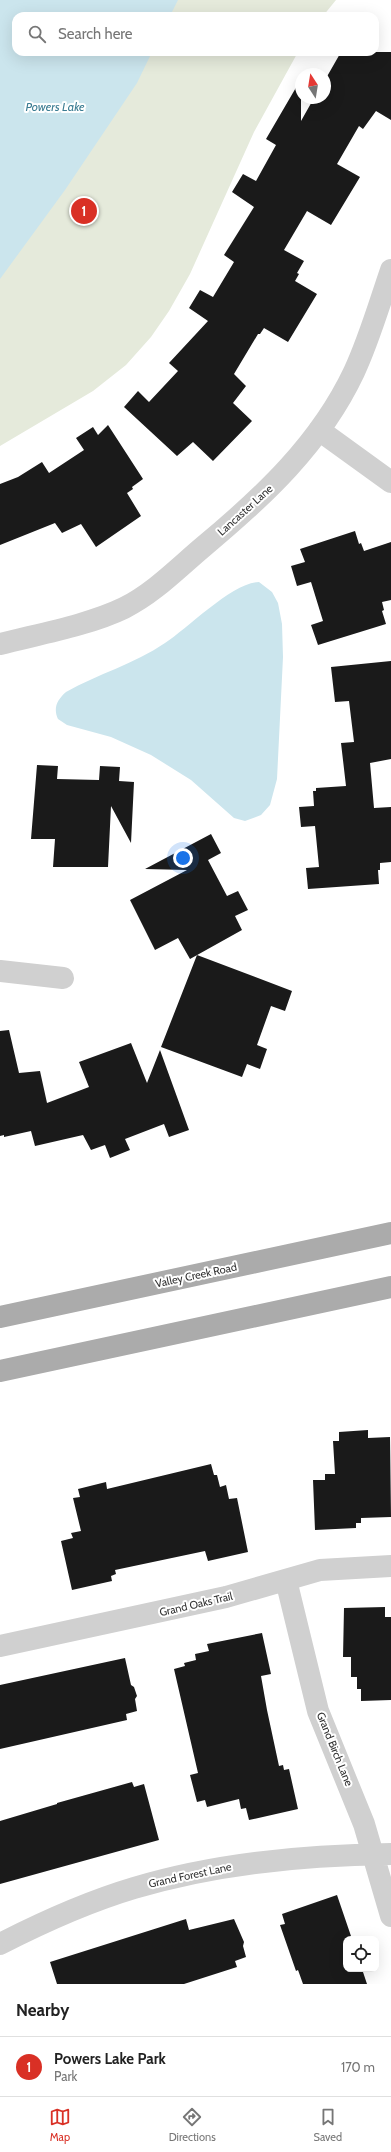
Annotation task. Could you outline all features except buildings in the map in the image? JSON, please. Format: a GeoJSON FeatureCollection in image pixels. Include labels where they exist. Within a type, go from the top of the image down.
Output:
{"type":"FeatureCollection","features":[{"type":"Feature","properties":{"kind":"main road","name":"Valley Creek Road"},"geometry":{"type":"LineString","coordinates":[[0,1317],[391,1233]]}},
{"type":"Feature","properties":{"kind":"main road"},"geometry":{"type":"LineString","coordinates":[[0,1371],[391,1287]]}},
{"type":"Feature","properties":{"kind":"street","name":"Lancaster Lane"},"geometry":{"type":"LineString","coordinates":[[0,644],[111,613],[143,596],[258,500],[286,472],[319,430],[340,398],[359,361],[391,270]]}},
{"type":"Feature","properties":{"kind":"street"},"geometry":{"type":"LineString","coordinates":[[319,430],[391,482]]}},
{"type":"Feature","properties":{"kind":"street"},"geometry":{"type":"LineString","coordinates":[[0,971],[63,978]]}},
{"type":"Feature","properties":{"kind":"street","name":"Grand Oaks Trail"},"geometry":{"type":"LineString","coordinates":[[0,1646],[226,1597],[334,1568],[391,1566]]}},
{"type":"Feature","properties":{"kind":"street","name":"Grand Birch Lane"},"geometry":{"type":"LineString","coordinates":[[286,1580],[318,1711],[328,1739],[382,1854],[391,1916]]}},
{"type":"Feature","properties":{"kind":"street","name":"Grand Forest Lane"},"geometry":{"type":"LineString","coordinates":[[0,1944],[37,1925],[85,1905],[134,1888],[178,1876],[257,1862],[382,1854]]}},
{"type":"Feature","properties":{"kind":"shaded area"},"geometry":{"type":"Polygon","coordinates":[[[0,0],[336,0],[326,12],[12,12],[12,56],[296,56],[254,132],[190,274],[169,311],[151,337],[126,365],[93,391],[0,446],[0,0]]]}},
{"type":"Feature","properties":{"kind":"water","name":"Powers Lake"},"geometry":{"type":"Polygon","coordinates":[[[0,0],[178,0],[172,12],[12,12],[12,56],[150,56],[137,83],[65,190],[0,279],[0,0]]]}},
{"type":"Feature","properties":{"kind":"water"},"geometry":{"type":"Polygon","coordinates":[[[259,582],[272,592],[278,603],[282,624],[283,657],[277,779],[270,805],[261,815],[245,821],[234,818],[191,780],[151,755],[111,737],[67,725],[58,719],[56,711],[57,704],[66,692],[141,657],[175,636],[224,597],[248,584],[259,582]]]}},
{"type":"Feature","properties":{"kind":"place","name":"Powers Lake Park"},"geometry":{"type":"Point","coordinates":[84,211]}}]}
